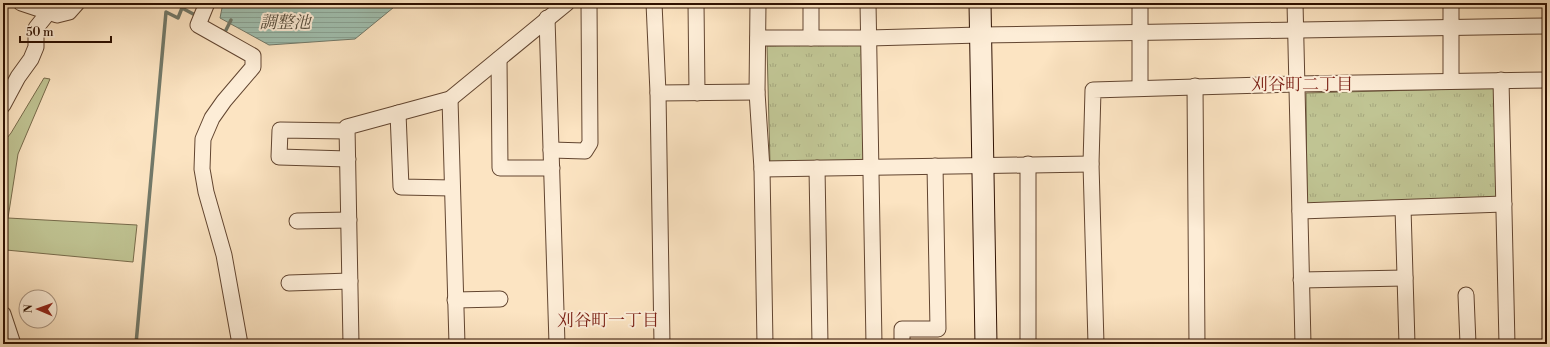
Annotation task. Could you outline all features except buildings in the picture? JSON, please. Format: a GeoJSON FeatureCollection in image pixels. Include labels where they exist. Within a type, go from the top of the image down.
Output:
{"type":"FeatureCollection","features":[{"type":"Feature","properties":{"kind":"street"},"geometry":{"type":"LineString","coordinates":[[21,3],[57,15],[69,12],[77,3]]}},
{"type":"Feature","properties":{"kind":"street"},"geometry":{"type":"LineString","coordinates":[[207,3],[198,25],[253,56],[253,67],[224,101],[212,118],[203,139],[202,170],[206,192],[224,255],[240,344]]}},
{"type":"Feature","properties":{"kind":"street"},"geometry":{"type":"LineString","coordinates":[[351,344],[347,127],[450,99],[567,3]]}},
{"type":"Feature","properties":{"kind":"street"},"geometry":{"type":"LineString","coordinates":[[552,150],[586,151],[590,143],[589,3]]}},
{"type":"Feature","properties":{"kind":"street"},"geometry":{"type":"LineString","coordinates":[[654,3],[658,93],[662,344]]}},
{"type":"Feature","properties":{"kind":"street"},"geometry":{"type":"LineString","coordinates":[[696,3],[697,93]]}},
{"type":"Feature","properties":{"kind":"street"},"geometry":{"type":"LineString","coordinates":[[758,3],[757,92],[762,169],[765,344]]}},
{"type":"Feature","properties":{"kind":"street"},"geometry":{"type":"LineString","coordinates":[[811,3],[811,38]]}},
{"type":"Feature","properties":{"kind":"street"},"geometry":{"type":"LineString","coordinates":[[868,3],[874,344]]}},
{"type":"Feature","properties":{"kind":"street"},"geometry":{"type":"LineString","coordinates":[[980,3],[986,344]]}},
{"type":"Feature","properties":{"kind":"street"},"geometry":{"type":"LineString","coordinates":[[1140,3],[1140,88]]}},
{"type":"Feature","properties":{"kind":"street"},"geometry":{"type":"LineString","coordinates":[[1295,3],[1303,344]]}},
{"type":"Feature","properties":{"kind":"street"},"geometry":{"type":"LineString","coordinates":[[1451,3],[1451,81]]}},
{"type":"Feature","properties":{"kind":"street"},"geometry":{"type":"LineString","coordinates":[[3,105],[18,77],[31,59],[36,47],[36,28],[48,13]]}},
{"type":"Feature","properties":{"kind":"street"},"geometry":{"type":"LineString","coordinates":[[547,18],[557,344]]}},
{"type":"Feature","properties":{"kind":"street"},"geometry":{"type":"LineString","coordinates":[[758,38],[869,38],[1547,26]]}},
{"type":"Feature","properties":{"kind":"street"},"geometry":{"type":"LineString","coordinates":[[499,59],[500,168],[552,168]]}},
{"type":"Feature","properties":{"kind":"street"},"geometry":{"type":"LineString","coordinates":[[1501,80],[1507,344]]}},
{"type":"Feature","properties":{"kind":"street"},"geometry":{"type":"LineString","coordinates":[[1096,344],[1091,164],[1093,90],[1194,86],[1547,80]]}},
{"type":"Feature","properties":{"kind":"street"},"geometry":{"type":"LineString","coordinates":[[1194,86],[1197,344]]}},
{"type":"Feature","properties":{"kind":"street"},"geometry":{"type":"LineString","coordinates":[[658,93],[757,92]]}},
{"type":"Feature","properties":{"kind":"street"},"geometry":{"type":"LineString","coordinates":[[450,99],[457,344]]}},
{"type":"Feature","properties":{"kind":"street"},"geometry":{"type":"LineString","coordinates":[[398,114],[401,187],[452,188]]}},
{"type":"Feature","properties":{"kind":"street"},"geometry":{"type":"LineString","coordinates":[[347,131],[280,130],[279,157],[348,158]]}},
{"type":"Feature","properties":{"kind":"street"},"geometry":{"type":"LineString","coordinates":[[762,169],[983,164],[1091,164]]}},
{"type":"Feature","properties":{"kind":"street"},"geometry":{"type":"LineString","coordinates":[[1028,164],[1028,344]]}},
{"type":"Feature","properties":{"kind":"street"},"geometry":{"type":"LineString","coordinates":[[902,344],[902,329],[938,329],[935,166]]}},
{"type":"Feature","properties":{"kind":"street"},"geometry":{"type":"LineString","coordinates":[[817,168],[820,344]]}},
{"type":"Feature","properties":{"kind":"street"},"geometry":{"type":"LineString","coordinates":[[1300,211],[1504,204]]}},
{"type":"Feature","properties":{"kind":"street"},"geometry":{"type":"LineString","coordinates":[[1403,208],[1407,344]]}},
{"type":"Feature","properties":{"kind":"street"},"geometry":{"type":"LineString","coordinates":[[297,221],[349,220]]}},
{"type":"Feature","properties":{"kind":"street"},"geometry":{"type":"LineString","coordinates":[[1301,280],[1405,278]]}},
{"type":"Feature","properties":{"kind":"street"},"geometry":{"type":"LineString","coordinates":[[289,283],[350,282]]}},
{"type":"Feature","properties":{"kind":"street"},"geometry":{"type":"LineString","coordinates":[[1466,295],[1468,344]]}},
{"type":"Feature","properties":{"kind":"street"},"geometry":{"type":"LineString","coordinates":[[456,300],[500,299]]}},
{"type":"Feature","properties":{"kind":"street"},"geometry":{"type":"LineString","coordinates":[[3,314],[13,344]]}},
{"type":"Feature","properties":{"kind":"green space"},"geometry":{"type":"Polygon","coordinates":[[[863,44],[866,161],[770,164],[767,46],[863,44]]]}},
{"type":"Feature","properties":{"kind":"green space"},"geometry":{"type":"Polygon","coordinates":[[[44,78],[50,79],[18,154],[8,218],[137,225],[133,262],[6,250],[3,279],[3,143],[11,133],[44,78]]]}},
{"type":"Feature","properties":{"kind":"green space"},"geometry":{"type":"Polygon","coordinates":[[[1494,88],[1498,197],[1307,204],[1306,93],[1494,88]]]}},
{"type":"Feature","properties":{"kind":"water","name":"調整池"},"geometry":{"type":"Polygon","coordinates":[[[223,3],[399,3],[355,39],[269,45],[220,18],[223,3]]]}},
{"type":"Feature","properties":{"kind":"waterway"},"geometry":{"type":"LineString","coordinates":[[136,344],[166,12],[178,18],[182,8],[197,16]]}},
{"type":"Feature","properties":{"kind":"waterway"},"geometry":{"type":"LineString","coordinates":[[221,30],[225,32],[231,20]]}},
{"type":"Feature","properties":{"kind":"district","name":"刈谷町二丁目"},"geometry":{"type":"Point","coordinates":[1302,85]}},
{"type":"Feature","properties":{"kind":"district","name":"刈谷町一丁目"},"geometry":{"type":"Point","coordinates":[608,321]}}]}
